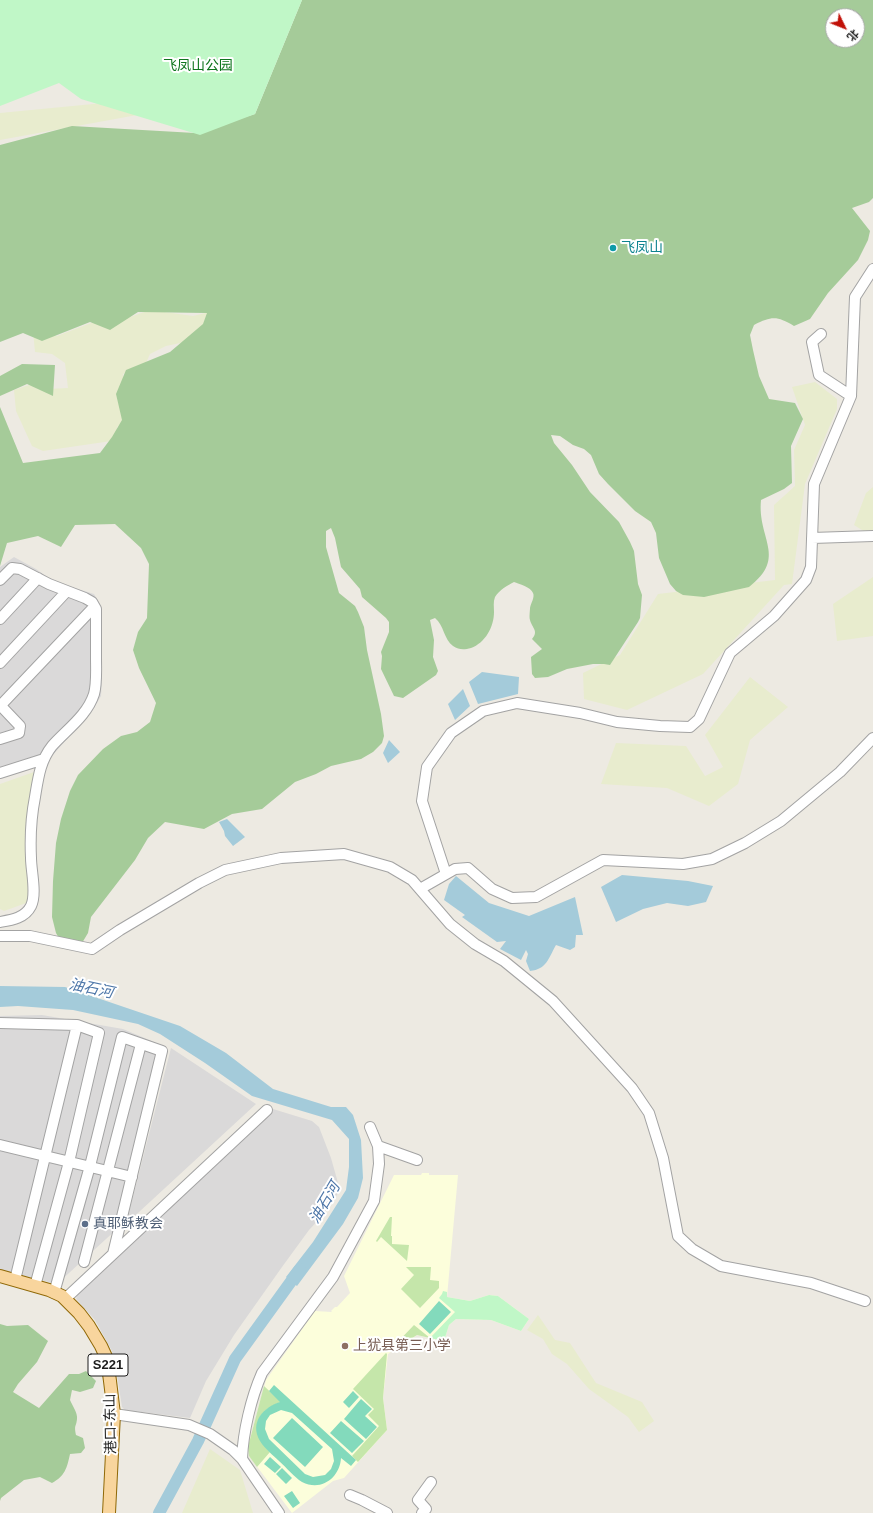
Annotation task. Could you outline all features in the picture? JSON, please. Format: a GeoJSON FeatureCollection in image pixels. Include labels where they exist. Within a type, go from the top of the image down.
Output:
{"type":"FeatureCollection","features":[{"type":"Feature","properties":{"kind":"main road","name":"港口-东山"},"geometry":{"type":"LineString","coordinates":[[0,1276],[35,1286],[65,1299],[89,1326],[101,1346],[106,1359],[109,1374],[114,1414],[109,1513]]}},
{"type":"Feature","properties":{"kind":"street"},"geometry":{"type":"LineString","coordinates":[[446,874],[422,801],[427,767],[451,733],[483,712],[517,703],[580,713],[617,722],[690,727],[699,719],[730,653],[774,616],[806,580],[811,567],[814,484],[851,396],[855,297],[873,269]]}},
{"type":"Feature","properties":{"kind":"street"},"geometry":{"type":"LineString","coordinates":[[821,334],[812,342],[819,376],[851,396]]}},
{"type":"Feature","properties":{"kind":"street"},"geometry":{"type":"LineString","coordinates":[[812,538],[873,536]]}},
{"type":"Feature","properties":{"kind":"street"},"geometry":{"type":"LineString","coordinates":[[0,580],[12,568],[20,569],[85,598],[92,602],[96,610],[96,681],[94,695],[78,719],[44,758],[39,774],[31,816],[30,859],[33,898],[31,906],[18,918],[0,922]]}},
{"type":"Feature","properties":{"kind":"street"},"geometry":{"type":"LineString","coordinates":[[0,619],[38,578]]}},
{"type":"Feature","properties":{"kind":"street"},"geometry":{"type":"LineString","coordinates":[[0,663],[67,591]]}},
{"type":"Feature","properties":{"kind":"street"},"geometry":{"type":"LineString","coordinates":[[0,739],[19,733],[20,726],[0,706],[94,607]]}},
{"type":"Feature","properties":{"kind":"street"},"geometry":{"type":"LineString","coordinates":[[420,889],[455,869],[468,868],[492,889],[512,898],[536,897],[603,860],[683,864],[712,859],[745,843],[781,821],[840,772],[873,738]]}},
{"type":"Feature","properties":{"kind":"street"},"geometry":{"type":"LineString","coordinates":[[0,773],[44,758]]}},
{"type":"Feature","properties":{"kind":"street"},"geometry":{"type":"LineString","coordinates":[[0,936],[30,936],[92,949],[120,930],[199,882],[225,870],[281,858],[344,854],[390,867],[412,880],[450,924],[475,944],[504,961],[553,1001],[632,1088],[649,1113],[661,1151],[678,1236],[692,1249],[721,1266],[811,1283],[865,1301]]}},
{"type":"Feature","properties":{"kind":"street"},"geometry":{"type":"LineString","coordinates":[[0,1023],[77,1025],[99,1034],[69,1162],[35,1286]]}},
{"type":"Feature","properties":{"kind":"street"},"geometry":{"type":"LineString","coordinates":[[14,1280],[77,1025]]}},
{"type":"Feature","properties":{"kind":"street"},"geometry":{"type":"LineString","coordinates":[[54,1293],[90,1166],[122,1037],[162,1051],[113,1254]]}},
{"type":"Feature","properties":{"kind":"street"},"geometry":{"type":"LineString","coordinates":[[84,1262],[141,1044]]}},
{"type":"Feature","properties":{"kind":"street"},"geometry":{"type":"LineString","coordinates":[[65,1299],[268,1110]]}},
{"type":"Feature","properties":{"kind":"street"},"geometry":{"type":"LineString","coordinates":[[242,1459],[242,1445],[246,1426],[262,1373],[333,1277],[374,1201],[379,1164],[378,1146],[370,1127]]}},
{"type":"Feature","properties":{"kind":"street"},"geometry":{"type":"LineString","coordinates":[[0,1145],[132,1177]]}},
{"type":"Feature","properties":{"kind":"street"},"geometry":{"type":"LineString","coordinates":[[378,1146],[417,1160]]}},
{"type":"Feature","properties":{"kind":"street"},"geometry":{"type":"LineString","coordinates":[[114,1414],[189,1425],[210,1434],[233,1450],[242,1459],[279,1513]]}},
{"type":"Feature","properties":{"kind":"street"},"geometry":{"type":"LineString","coordinates":[[422,1513],[426,1509],[418,1500],[431,1482]]}},
{"type":"Feature","properties":{"kind":"street"},"geometry":{"type":"LineString","coordinates":[[350,1494],[387,1513]]}},
{"type":"Feature","properties":{"kind":"shaded area"},"geometry":{"type":"Polygon","coordinates":[[[145,99],[159,111],[0,140],[0,113],[145,99]]]}},
{"type":"Feature","properties":{"kind":"shaded area"},"geometry":{"type":"Polygon","coordinates":[[[150,310],[193,316],[214,311],[214,336],[166,346],[150,354],[145,365],[123,374],[129,408],[125,422],[117,427],[118,440],[43,451],[32,446],[16,411],[14,390],[38,382],[47,389],[68,388],[65,363],[52,354],[35,352],[33,331],[57,336],[91,323],[113,323],[150,310]]]}},
{"type":"Feature","properties":{"kind":"shaded area"},"geometry":{"type":"Polygon","coordinates":[[[815,382],[837,399],[837,409],[805,484],[792,584],[784,585],[703,674],[627,710],[584,699],[583,673],[620,655],[658,594],[775,580],[774,505],[795,486],[794,450],[805,425],[792,387],[815,382]]]}},
{"type":"Feature","properties":{"kind":"shaded area"},"geometry":{"type":"Polygon","coordinates":[[[873,487],[873,537],[854,525],[866,493],[873,487]]]}},
{"type":"Feature","properties":{"kind":"shaded area"},"geometry":{"type":"Polygon","coordinates":[[[14,557],[36,569],[53,581],[94,594],[100,604],[101,696],[93,710],[51,757],[0,778],[0,567],[14,557]]]}},
{"type":"Feature","properties":{"kind":"shaded area"},"geometry":{"type":"Polygon","coordinates":[[[873,577],[873,636],[837,641],[833,604],[873,577]]]}},
{"type":"Feature","properties":{"kind":"shaded area"},"geometry":{"type":"Polygon","coordinates":[[[750,677],[788,707],[750,740],[738,784],[709,806],[667,788],[601,784],[616,743],[686,746],[705,776],[723,767],[705,735],[750,677]]]}},
{"type":"Feature","properties":{"kind":"shaded area"},"geometry":{"type":"Polygon","coordinates":[[[34,772],[29,902],[4,911],[0,909],[0,784],[34,772]]]}},
{"type":"Feature","properties":{"kind":"shaded area"},"geometry":{"type":"Polygon","coordinates":[[[42,1015],[123,1029],[159,1044],[118,1228],[57,1284],[0,1270],[0,1016],[42,1015]]]}},
{"type":"Feature","properties":{"kind":"shaded area"},"geometry":{"type":"Polygon","coordinates":[[[171,1048],[256,1104],[126,1224],[171,1048]]]}},
{"type":"Feature","properties":{"kind":"shaded area"},"geometry":{"type":"Polygon","coordinates":[[[273,1109],[312,1121],[319,1127],[331,1158],[340,1190],[325,1213],[309,1230],[234,1335],[206,1381],[190,1418],[125,1410],[122,1407],[112,1351],[95,1320],[76,1299],[78,1293],[273,1109]]]}},
{"type":"Feature","properties":{"kind":"shaded area","name":"上犹县第三小学"},"geometry":{"type":"Polygon","coordinates":[[[422,1173],[429,1173],[429,1175],[458,1175],[447,1297],[470,1301],[489,1295],[498,1296],[529,1319],[521,1331],[491,1320],[456,1319],[449,1325],[444,1341],[417,1335],[388,1354],[383,1398],[387,1430],[344,1478],[333,1481],[292,1513],[249,1456],[248,1447],[266,1380],[315,1311],[332,1312],[331,1311],[337,1307],[350,1293],[344,1276],[394,1175],[421,1175],[422,1173]]]}},
{"type":"Feature","properties":{"kind":"shaded area"},"geometry":{"type":"Polygon","coordinates":[[[538,1315],[555,1340],[570,1343],[596,1383],[642,1402],[654,1421],[639,1432],[628,1417],[589,1389],[567,1364],[552,1354],[543,1339],[527,1330],[538,1315]]]}},
{"type":"Feature","properties":{"kind":"shaded area"},"geometry":{"type":"Polygon","coordinates":[[[210,1449],[240,1470],[253,1513],[182,1513],[210,1449]]]}},
{"type":"Feature","properties":{"kind":"green space","name":"飞凤山公园"},"geometry":{"type":"Polygon","coordinates":[[[0,0],[302,0],[255,114],[200,135],[81,99],[59,83],[0,106],[0,0]]]}},
{"type":"Feature","properties":{"kind":"green space"},"geometry":{"type":"Polygon","coordinates":[[[302,0],[873,0],[873,198],[869,202],[852,208],[870,231],[868,240],[858,260],[828,293],[810,319],[794,326],[779,319],[774,318],[765,320],[754,325],[750,335],[759,376],[769,399],[795,403],[803,419],[791,446],[792,483],[784,489],[761,500],[761,514],[769,557],[767,566],[761,576],[749,587],[704,597],[683,595],[676,591],[670,584],[659,558],[656,533],[651,522],[635,511],[599,474],[591,455],[584,449],[573,445],[560,436],[551,435],[554,443],[572,465],[590,492],[619,522],[630,542],[634,551],[638,584],[642,595],[640,618],[638,622],[610,665],[593,664],[567,669],[548,677],[535,678],[532,674],[531,657],[542,649],[532,639],[535,634],[530,619],[530,608],[533,595],[532,591],[527,587],[514,582],[506,586],[495,597],[494,618],[490,629],[488,634],[476,646],[462,649],[453,646],[448,640],[438,621],[435,618],[430,620],[434,640],[433,657],[438,671],[436,675],[403,698],[394,696],[381,669],[381,652],[389,632],[389,622],[362,597],[360,589],[341,567],[335,538],[331,528],[326,531],[326,547],[339,593],[355,606],[364,627],[367,650],[381,714],[384,736],[382,743],[373,752],[361,759],[331,766],[316,774],[295,782],[262,809],[232,814],[204,829],[165,822],[148,838],[135,860],[91,917],[88,933],[79,948],[64,947],[56,933],[52,917],[53,881],[56,843],[61,819],[70,791],[78,775],[103,749],[121,736],[137,732],[150,722],[156,703],[139,668],[133,650],[138,632],[147,618],[149,564],[141,548],[115,524],[75,525],[61,547],[38,536],[7,543],[0,566],[0,407],[23,463],[100,453],[122,420],[116,394],[126,370],[170,352],[203,324],[207,313],[138,312],[110,330],[90,322],[42,341],[23,333],[0,342],[0,145],[72,126],[195,133],[255,114],[302,0]]]}},
{"type":"Feature","properties":{"kind":"green space"},"geometry":{"type":"Polygon","coordinates":[[[22,364],[55,365],[53,396],[27,384],[0,396],[0,376],[22,364]]]}},
{"type":"Feature","properties":{"kind":"green space"},"geometry":{"type":"Polygon","coordinates":[[[390,1217],[392,1217],[392,1244],[409,1245],[407,1261],[381,1237],[377,1242],[376,1241],[390,1217]]]}},
{"type":"Feature","properties":{"kind":"green space"},"geometry":{"type":"Polygon","coordinates":[[[406,1267],[431,1267],[430,1280],[439,1281],[439,1288],[420,1308],[401,1289],[414,1275],[406,1267]]]}},
{"type":"Feature","properties":{"kind":"green space"},"geometry":{"type":"Polygon","coordinates":[[[443,1291],[447,1292],[447,1297],[470,1301],[489,1295],[498,1296],[529,1319],[521,1331],[491,1320],[456,1319],[449,1325],[444,1341],[430,1338],[455,1312],[439,1298],[443,1291]]]}},
{"type":"Feature","properties":{"kind":"green space"},"geometry":{"type":"Polygon","coordinates":[[[439,1301],[451,1312],[430,1334],[419,1324],[439,1301]]]}},
{"type":"Feature","properties":{"kind":"green space"},"geometry":{"type":"Polygon","coordinates":[[[0,1324],[7,1326],[28,1325],[48,1341],[37,1362],[13,1392],[39,1408],[69,1374],[79,1374],[86,1371],[96,1381],[93,1388],[80,1392],[72,1390],[70,1400],[77,1417],[75,1427],[76,1435],[83,1438],[85,1448],[81,1453],[70,1454],[65,1471],[52,1483],[40,1477],[24,1480],[1,1498],[0,1501],[0,1324]]]}},
{"type":"Feature","properties":{"kind":"green space"},"geometry":{"type":"Polygon","coordinates":[[[414,1325],[430,1338],[417,1335],[393,1350],[391,1349],[414,1325]]]}},
{"type":"Feature","properties":{"kind":"green space"},"geometry":{"type":"Polygon","coordinates":[[[386,1353],[383,1398],[387,1430],[358,1462],[352,1456],[379,1426],[368,1415],[374,1409],[353,1389],[386,1353]]]}},
{"type":"Feature","properties":{"kind":"green space"},"geometry":{"type":"Polygon","coordinates":[[[274,1385],[356,1460],[351,1466],[341,1458],[340,1465],[333,1477],[323,1484],[309,1485],[293,1475],[264,1447],[257,1434],[257,1422],[260,1416],[274,1404],[280,1402],[269,1391],[274,1385]],[[281,1410],[270,1415],[266,1421],[265,1429],[269,1439],[305,1474],[313,1477],[325,1475],[331,1469],[334,1461],[332,1449],[292,1413],[281,1410]]]}},
{"type":"Feature","properties":{"kind":"green space"},"geometry":{"type":"Polygon","coordinates":[[[264,1386],[281,1402],[265,1411],[260,1417],[257,1430],[259,1437],[270,1452],[257,1467],[249,1456],[248,1447],[264,1386]]]}},
{"type":"Feature","properties":{"kind":"green space"},"geometry":{"type":"Polygon","coordinates":[[[353,1391],[359,1397],[349,1408],[343,1402],[353,1391]]]}},
{"type":"Feature","properties":{"kind":"green space"},"geometry":{"type":"Polygon","coordinates":[[[361,1399],[372,1409],[365,1416],[377,1427],[366,1439],[344,1419],[361,1399]]]}},
{"type":"Feature","properties":{"kind":"green space"},"geometry":{"type":"Polygon","coordinates":[[[292,1418],[323,1447],[305,1467],[273,1438],[292,1418]]]}},
{"type":"Feature","properties":{"kind":"green space"},"geometry":{"type":"Polygon","coordinates":[[[341,1421],[364,1441],[352,1453],[330,1433],[341,1421]]]}},
{"type":"Feature","properties":{"kind":"green space"},"geometry":{"type":"Polygon","coordinates":[[[270,1457],[281,1467],[275,1473],[264,1464],[270,1457]]]}},
{"type":"Feature","properties":{"kind":"green space"},"geometry":{"type":"Polygon","coordinates":[[[282,1468],[292,1478],[286,1484],[276,1474],[282,1468]]]}},
{"type":"Feature","properties":{"kind":"green space"},"geometry":{"type":"Polygon","coordinates":[[[292,1491],[300,1503],[293,1508],[284,1496],[292,1491]]]}},
{"type":"Feature","properties":{"kind":"water"},"geometry":{"type":"Polygon","coordinates":[[[482,672],[519,677],[518,694],[478,704],[469,682],[482,672]]]}},
{"type":"Feature","properties":{"kind":"water"},"geometry":{"type":"Polygon","coordinates":[[[463,689],[470,706],[455,720],[448,704],[463,689]]]}},
{"type":"Feature","properties":{"kind":"water"},"geometry":{"type":"Polygon","coordinates":[[[389,740],[400,752],[388,763],[383,753],[389,740]]]}},
{"type":"Feature","properties":{"kind":"water"},"geometry":{"type":"Polygon","coordinates":[[[227,819],[245,837],[233,846],[225,836],[219,822],[227,819]]]}},
{"type":"Feature","properties":{"kind":"water"},"geometry":{"type":"Polygon","coordinates":[[[622,875],[688,881],[713,886],[706,902],[688,906],[667,903],[643,909],[616,922],[601,887],[622,875]]]}},
{"type":"Feature","properties":{"kind":"water"},"geometry":{"type":"Polygon","coordinates":[[[456,876],[489,903],[529,916],[575,897],[583,935],[576,935],[575,947],[570,950],[556,945],[544,966],[530,971],[526,961],[528,954],[526,950],[521,960],[500,949],[506,941],[497,942],[462,917],[465,915],[444,900],[449,884],[456,876]]]}},
{"type":"Feature","properties":{"kind":"water"},"geometry":{"type":"Polygon","coordinates":[[[0,986],[65,987],[180,1026],[226,1053],[273,1089],[331,1107],[346,1107],[353,1115],[361,1140],[363,1178],[358,1198],[343,1224],[297,1286],[286,1277],[313,1242],[346,1190],[349,1167],[349,1139],[332,1120],[252,1096],[160,1034],[138,1024],[73,1010],[18,1006],[0,1007],[0,986]]]}},
{"type":"Feature","properties":{"kind":"waterway","name":"油石河"},"geometry":{"type":"LineString","coordinates":[[159,1513],[198,1441],[235,1359],[300,1269]]}},
{"type":"Feature","properties":{"kind":"place","name":"飞凤山"},"geometry":{"type":"Point","coordinates":[613,248]}},
{"type":"Feature","properties":{"kind":"place","name":"真耶稣教会"},"geometry":{"type":"Point","coordinates":[85,1224]}},
{"type":"Feature","properties":{"kind":"place","name":"上犹县第三小学"},"geometry":{"type":"Point","coordinates":[345,1346]}}]}
